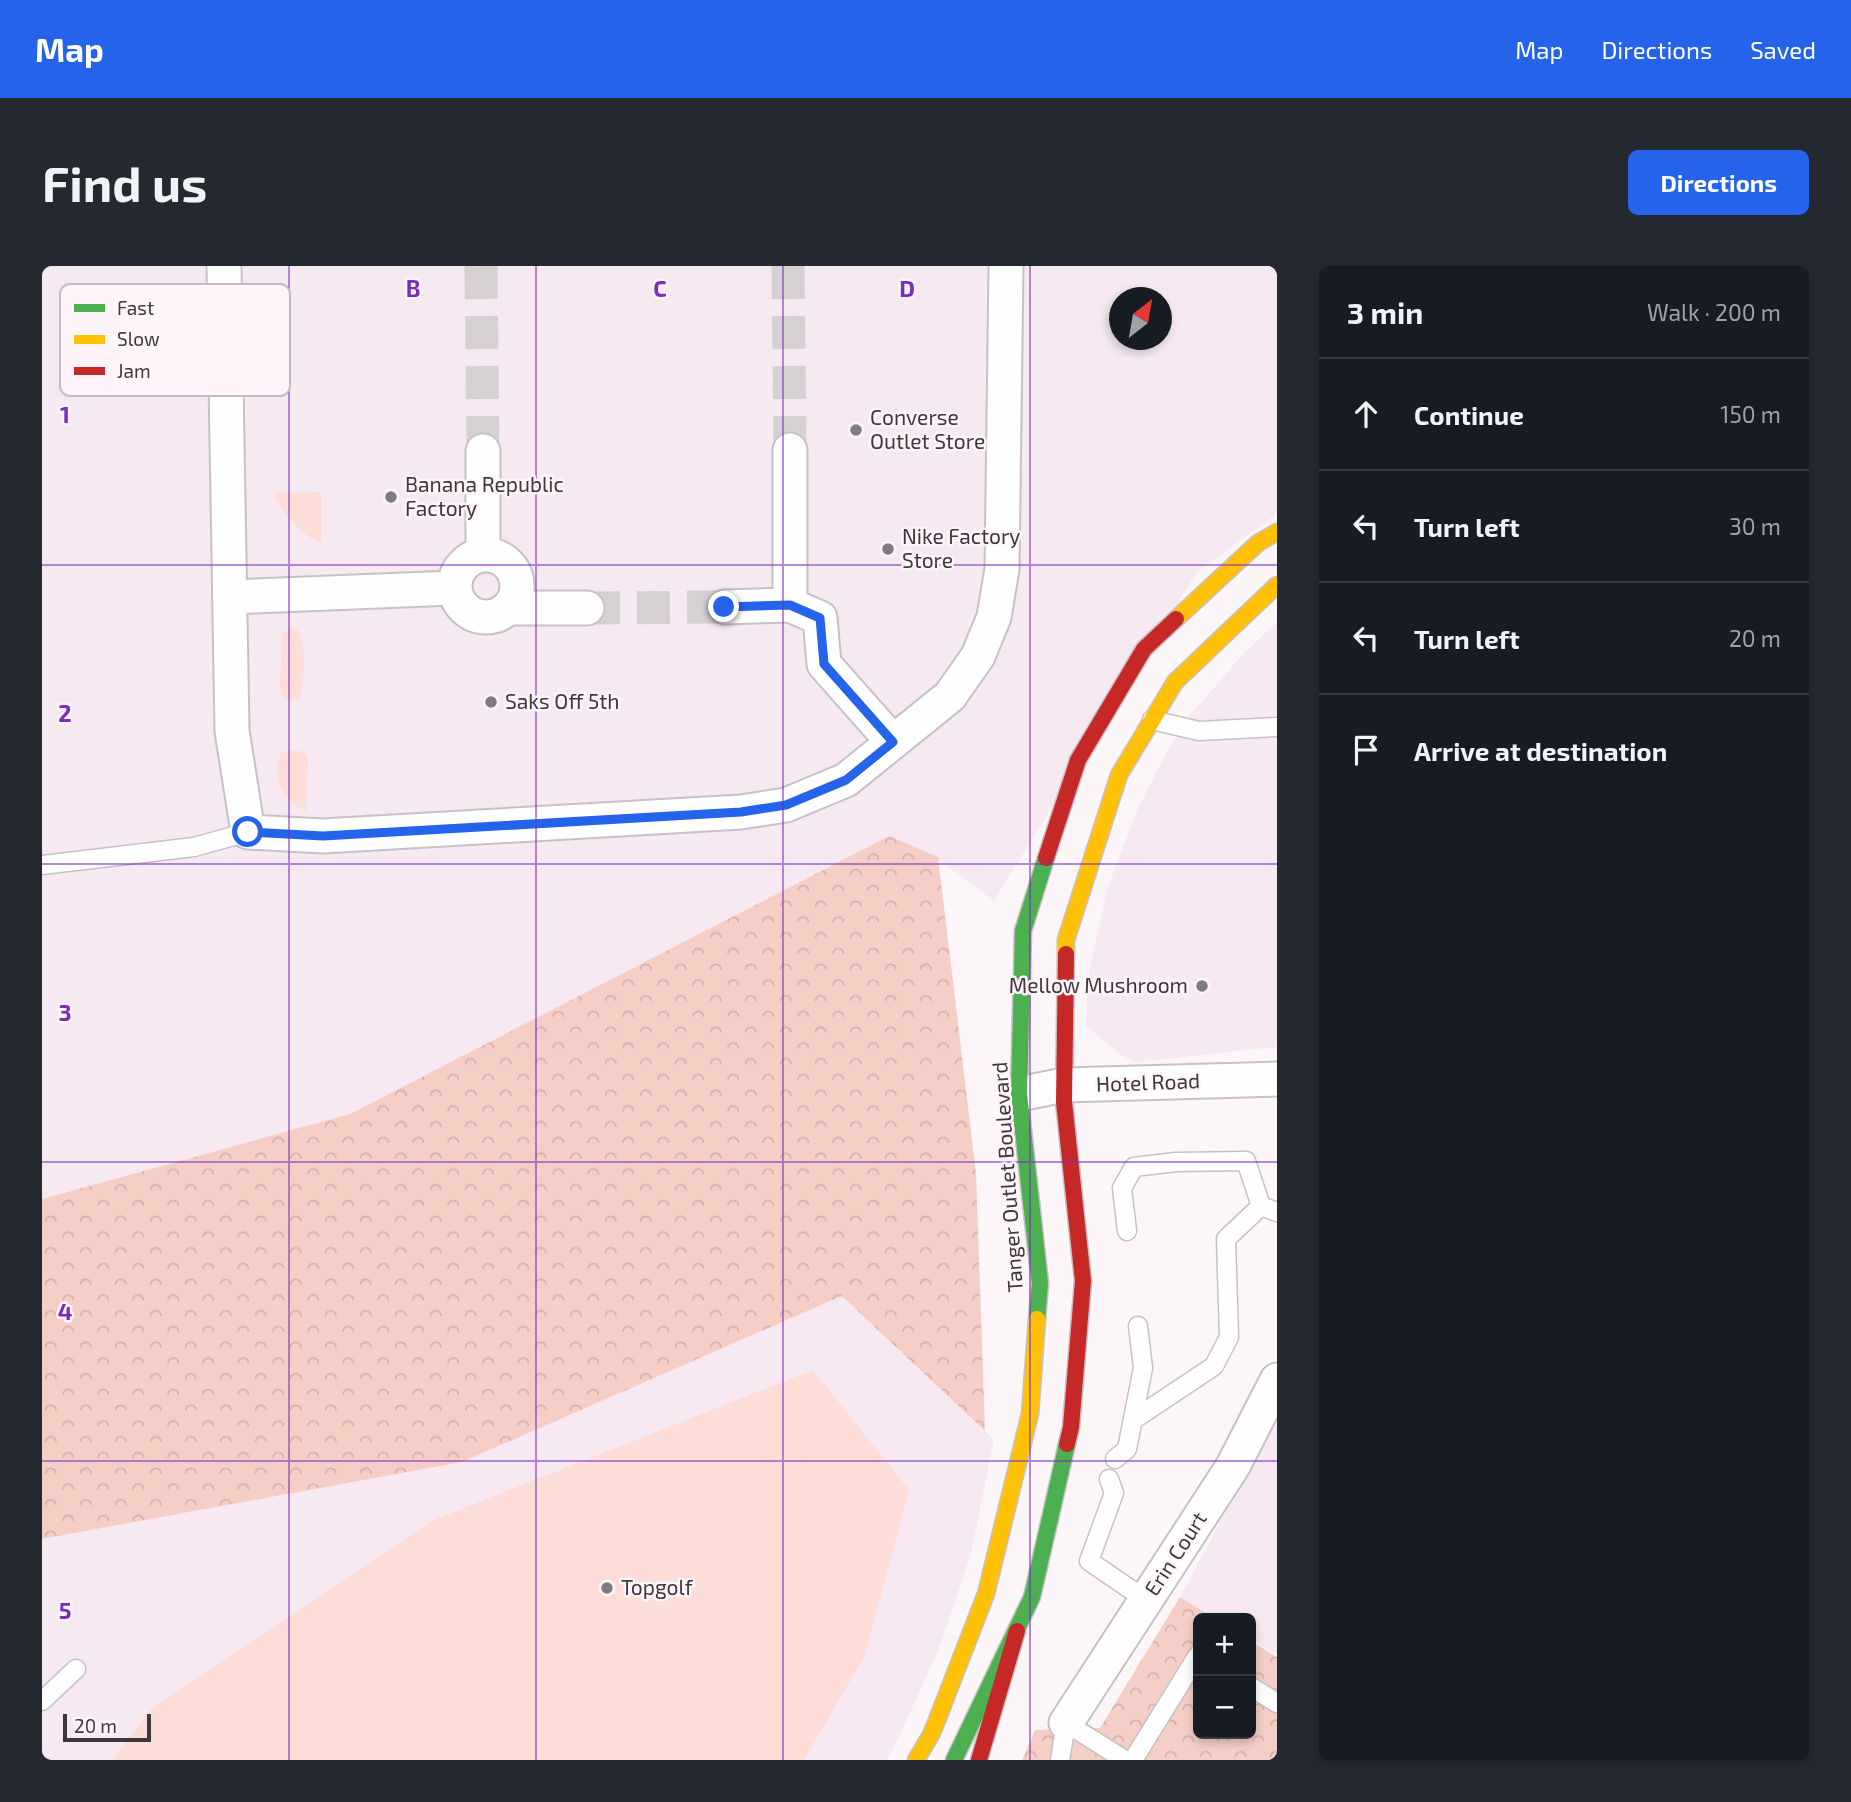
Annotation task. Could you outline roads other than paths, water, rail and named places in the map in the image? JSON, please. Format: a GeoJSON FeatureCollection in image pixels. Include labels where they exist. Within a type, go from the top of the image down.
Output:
{"type":"FeatureCollection","features":[{"type":"Feature","properties":{"kind":"main road","name":"Tanger Outlet Boulevard"},"geometry":{"type":"LineString","coordinates":[[916,1760],[932,1733],[986,1594],[1030,1414],[1040,1283],[1019,1094],[1023,932],[1078,760],[1144,649],[1258,543],[1277,532]]}},
{"type":"Feature","properties":{"kind":"main road"},"geometry":{"type":"LineString","coordinates":[[954,1760],[1032,1597],[1073,1414],[1083,1281],[1064,1085],[1066,940],[1119,775],[1175,682],[1277,586]]}},
{"type":"Feature","properties":{"kind":"main road"},"geometry":{"type":"LineString","coordinates":[[979,1760],[1017,1631]]}},
{"type":"Feature","properties":{"kind":"street"},"geometry":{"type":"LineString","coordinates":[[224,266],[224,284]]}},
{"type":"Feature","properties":{"kind":"street"},"geometry":{"type":"LineString","coordinates":[[226,396],[232,732],[248,832],[323,836],[741,812],[786,805],[846,780],[950,696],[978,656],[994,617],[1002,569],[1006,266]]}},
{"type":"Feature","properties":{"kind":"street"},"geometry":{"type":"LineString","coordinates":[[790,450],[790,605]]}},
{"type":"Feature","properties":{"kind":"street"},"geometry":{"type":"LineString","coordinates":[[483,451],[483,554]]}},
{"type":"Feature","properties":{"kind":"street"},"geometry":{"type":"LineString","coordinates":[[483,554],[502,559],[515,573],[517,592],[508,608],[499,615],[490,617],[470,613],[456,598],[454,587],[462,565],[483,554]]}},
{"type":"Feature","properties":{"kind":"street"},"geometry":{"type":"LineString","coordinates":[[230,597],[454,587]]}},
{"type":"Feature","properties":{"kind":"street"},"geometry":{"type":"LineString","coordinates":[[724,607],[790,605],[820,618],[824,664],[893,742]]}},
{"type":"Feature","properties":{"kind":"street"},"geometry":{"type":"LineString","coordinates":[[508,608],[587,608]]}},
{"type":"Feature","properties":{"kind":"street","name":"Hotel Road"},"geometry":{"type":"LineString","coordinates":[[1019,1094],[1064,1085],[1277,1079]]}},
{"type":"Feature","properties":{"kind":"street","name":"Erin Court"},"geometry":{"type":"LineString","coordinates":[[1066,1723],[1233,1466],[1277,1380]]}},
{"type":"Feature","properties":{"kind":"lane"},"geometry":{"type":"LineString","coordinates":[[1152,720],[1199,730],[1277,727]]}},
{"type":"Feature","properties":{"kind":"lane"},"geometry":{"type":"LineString","coordinates":[[42,865],[194,847],[248,832]]}},
{"type":"Feature","properties":{"kind":"lane"},"geometry":{"type":"LineString","coordinates":[[1127,1231],[1122,1188],[1134,1167],[1176,1162],[1246,1161],[1269,1209],[1226,1239],[1229,1338],[1214,1366],[1133,1420]]}},
{"type":"Feature","properties":{"kind":"lane"},"geometry":{"type":"LineString","coordinates":[[1125,1458],[1143,1368],[1138,1326]]}},
{"type":"Feature","properties":{"kind":"lane"},"geometry":{"type":"LineString","coordinates":[[1117,1486],[1089,1561],[1146,1600]]}},
{"type":"Feature","properties":{"kind":"lane"},"geometry":{"type":"LineString","coordinates":[[1133,1760],[1193,1663]]}},
{"type":"Feature","properties":{"kind":"lane"},"geometry":{"type":"LineString","coordinates":[[42,1701],[76,1669]]}},
{"type":"Feature","properties":{"kind":"lane"},"geometry":{"type":"LineString","coordinates":[[1256,1690],[1277,1703]]}},
{"type":"Feature","properties":{"kind":"lane"},"geometry":{"type":"LineString","coordinates":[[1060,1760],[1066,1723],[1125,1760]]}},
{"type":"Feature","properties":{"kind":"tunnel"},"geometry":{"type":"LineString","coordinates":[[481,266],[483,451]]}},
{"type":"Feature","properties":{"kind":"tunnel"},"geometry":{"type":"LineString","coordinates":[[788,266],[790,450]]}},
{"type":"Feature","properties":{"kind":"tunnel"},"geometry":{"type":"LineString","coordinates":[[587,608],[725,607]]}},
{"type":"Feature","properties":{"kind":"place","name":"Converse Outlet Store"},"geometry":{"type":"Point","coordinates":[856,430]}},
{"type":"Feature","properties":{"kind":"place","name":"Banana Republic Factory"},"geometry":{"type":"Point","coordinates":[391,497]}},
{"type":"Feature","properties":{"kind":"place","name":"Nike Factory Store"},"geometry":{"type":"Point","coordinates":[888,549]}},
{"type":"Feature","properties":{"kind":"place","name":"Saks Off 5th"},"geometry":{"type":"Point","coordinates":[491,702]}},
{"type":"Feature","properties":{"kind":"place","name":"Mellow Mushroom"},"geometry":{"type":"Point","coordinates":[1202,986]}},
{"type":"Feature","properties":{"kind":"place","name":"Topgolf"},"geometry":{"type":"Point","coordinates":[607,1588]}}]}
